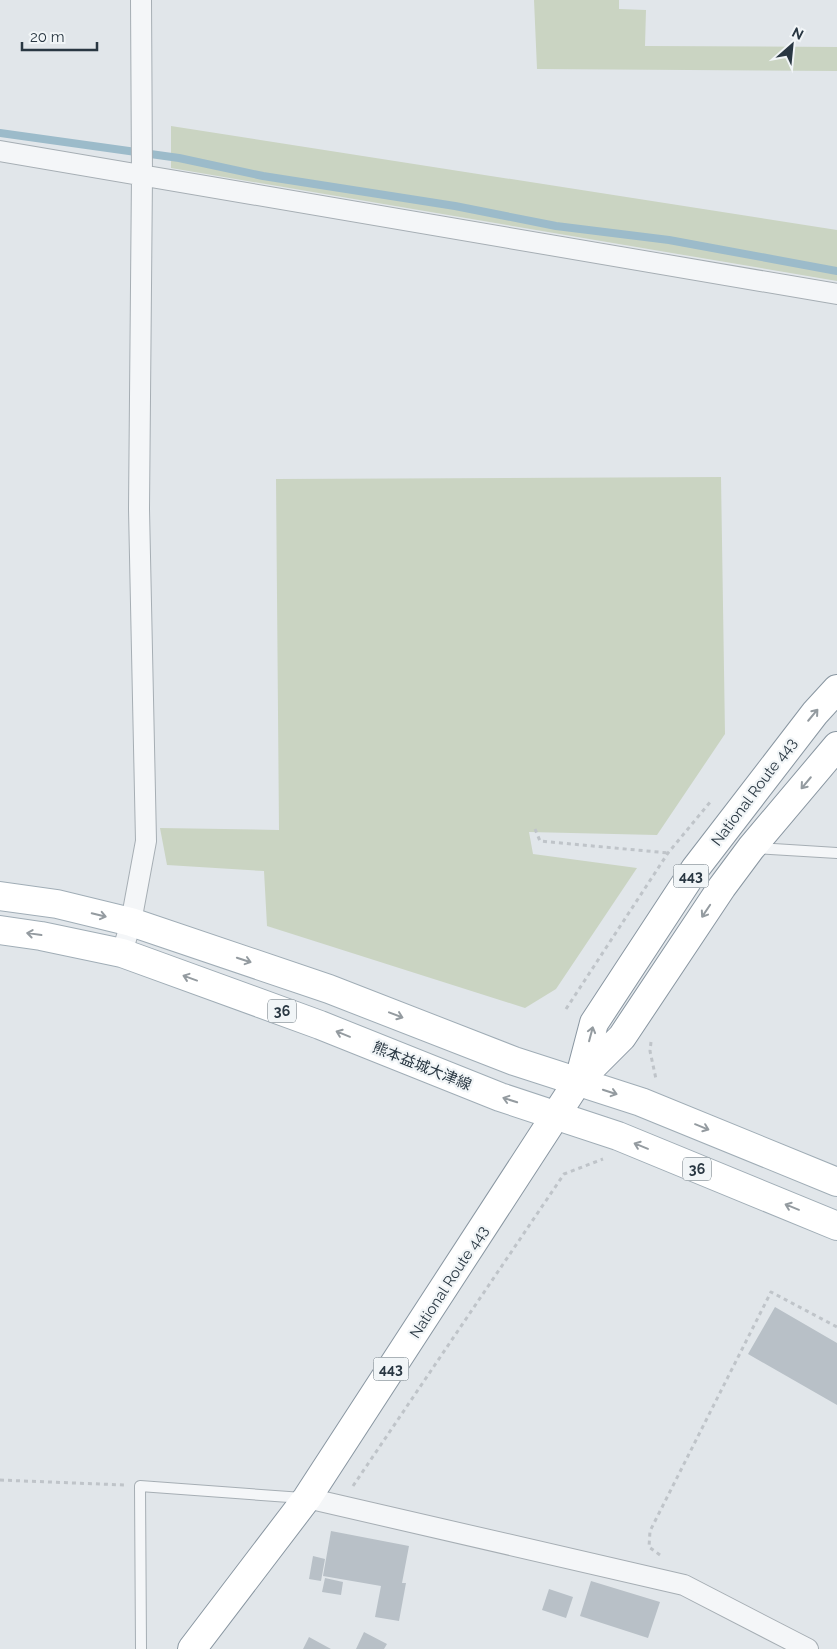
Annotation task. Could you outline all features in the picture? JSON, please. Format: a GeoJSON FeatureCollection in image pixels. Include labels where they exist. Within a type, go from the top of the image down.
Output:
{"type":"FeatureCollection","features":[{"type":"Feature","properties":{"kind":"main road","name":"National Route 443"},"geometry":{"type":"LineString","coordinates":[[578,1081],[594,1023],[695,870],[814,713],[837,690]]}},
{"type":"Feature","properties":{"kind":"main road","name":"National Route 443"},"geometry":{"type":"LineString","coordinates":[[192,1649],[307,1498],[578,1081],[622,1037],[722,887],[751,848],[837,746]]}},
{"type":"Feature","properties":{"kind":"main road","name":"36"},"geometry":{"type":"LineString","coordinates":[[0,896],[57,904],[131,922],[329,988],[514,1061],[641,1102],[837,1182]]}},
{"type":"Feature","properties":{"kind":"main road","name":"熊本益城大津線"},"geometry":{"type":"LineString","coordinates":[[0,930],[41,936],[122,953],[320,1025],[500,1097],[618,1136],[837,1226]]}},
{"type":"Feature","properties":{"kind":"street"},"geometry":{"type":"LineString","coordinates":[[122,953],[131,922],[146,841],[139,509],[142,0]]}},
{"type":"Feature","properties":{"kind":"street"},"geometry":{"type":"LineString","coordinates":[[0,151],[142,169],[837,294]]}},
{"type":"Feature","properties":{"kind":"street"},"geometry":{"type":"LineString","coordinates":[[307,1498],[684,1586],[808,1649]]}},
{"type":"Feature","properties":{"kind":"lane"},"geometry":{"type":"LineString","coordinates":[[751,848],[837,853]]}},
{"type":"Feature","properties":{"kind":"lane"},"geometry":{"type":"LineString","coordinates":[[141,1649],[140,1486],[307,1498]]}},
{"type":"Feature","properties":{"kind":"path"},"geometry":{"type":"LineString","coordinates":[[535,829],[540,840],[668,853],[695,870]]}},
{"type":"Feature","properties":{"kind":"path"},"geometry":{"type":"LineString","coordinates":[[652,1037],[650,1051],[656,1079],[665,1083]]}},
{"type":"Feature","properties":{"kind":"path"},"geometry":{"type":"LineString","coordinates":[[340,1506],[564,1174],[603,1158]]}},
{"type":"Feature","properties":{"kind":"path"},"geometry":{"type":"LineString","coordinates":[[684,1586],[681,1570],[649,1547],[650,1531],[771,1292],[837,1327]]}},
{"type":"Feature","properties":{"kind":"path"},"geometry":{"type":"LineString","coordinates":[[0,1480],[140,1486]]}},
{"type":"Feature","properties":{"kind":"green space"},"geometry":{"type":"Polygon","coordinates":[[[534,0],[619,0],[619,9],[646,10],[645,46],[837,47],[837,71],[537,69],[534,0]]]}},
{"type":"Feature","properties":{"kind":"green space"},"geometry":{"type":"Polygon","coordinates":[[[171,126],[837,230],[837,281],[171,168],[171,126]]]}},
{"type":"Feature","properties":{"kind":"green space"},"geometry":{"type":"Polygon","coordinates":[[[721,477],[725,734],[657,835],[529,832],[533,854],[637,868],[556,989],[525,1008],[267,926],[264,871],[167,865],[160,828],[279,830],[276,479],[721,477]]]}},
{"type":"Feature","properties":{"kind":"building"},"geometry":{"type":"Polygon","coordinates":[[[775,1307],[837,1343],[837,1405],[748,1354],[775,1307]]]}},
{"type":"Feature","properties":{"kind":"building"},"geometry":{"type":"Polygon","coordinates":[[[331,1531],[409,1546],[402,1583],[406,1583],[399,1621],[375,1617],[381,1586],[323,1576],[331,1531]]]}},
{"type":"Feature","properties":{"kind":"building"},"geometry":{"type":"Polygon","coordinates":[[[313,1556],[325,1559],[321,1581],[309,1579],[313,1556]]]}},
{"type":"Feature","properties":{"kind":"building"},"geometry":{"type":"Polygon","coordinates":[[[325,1578],[343,1582],[341,1595],[322,1592],[325,1578]]]}},
{"type":"Feature","properties":{"kind":"building"},"geometry":{"type":"Polygon","coordinates":[[[591,1581],[660,1602],[648,1638],[580,1616],[591,1581]]]}},
{"type":"Feature","properties":{"kind":"building"},"geometry":{"type":"Polygon","coordinates":[[[549,1589],[573,1597],[566,1618],[542,1610],[549,1589]]]}},
{"type":"Feature","properties":{"kind":"building"},"geometry":{"type":"Polygon","coordinates":[[[364,1632],[387,1644],[384,1649],[356,1649],[364,1632]]]}},
{"type":"Feature","properties":{"kind":"building"},"geometry":{"type":"Polygon","coordinates":[[[309,1637],[331,1649],[303,1649],[309,1637]]]}},
{"type":"Feature","properties":{"kind":"waterway"},"geometry":{"type":"LineString","coordinates":[[0,133],[179,158],[263,176],[455,206],[556,226],[669,240],[837,271]]}}]}
